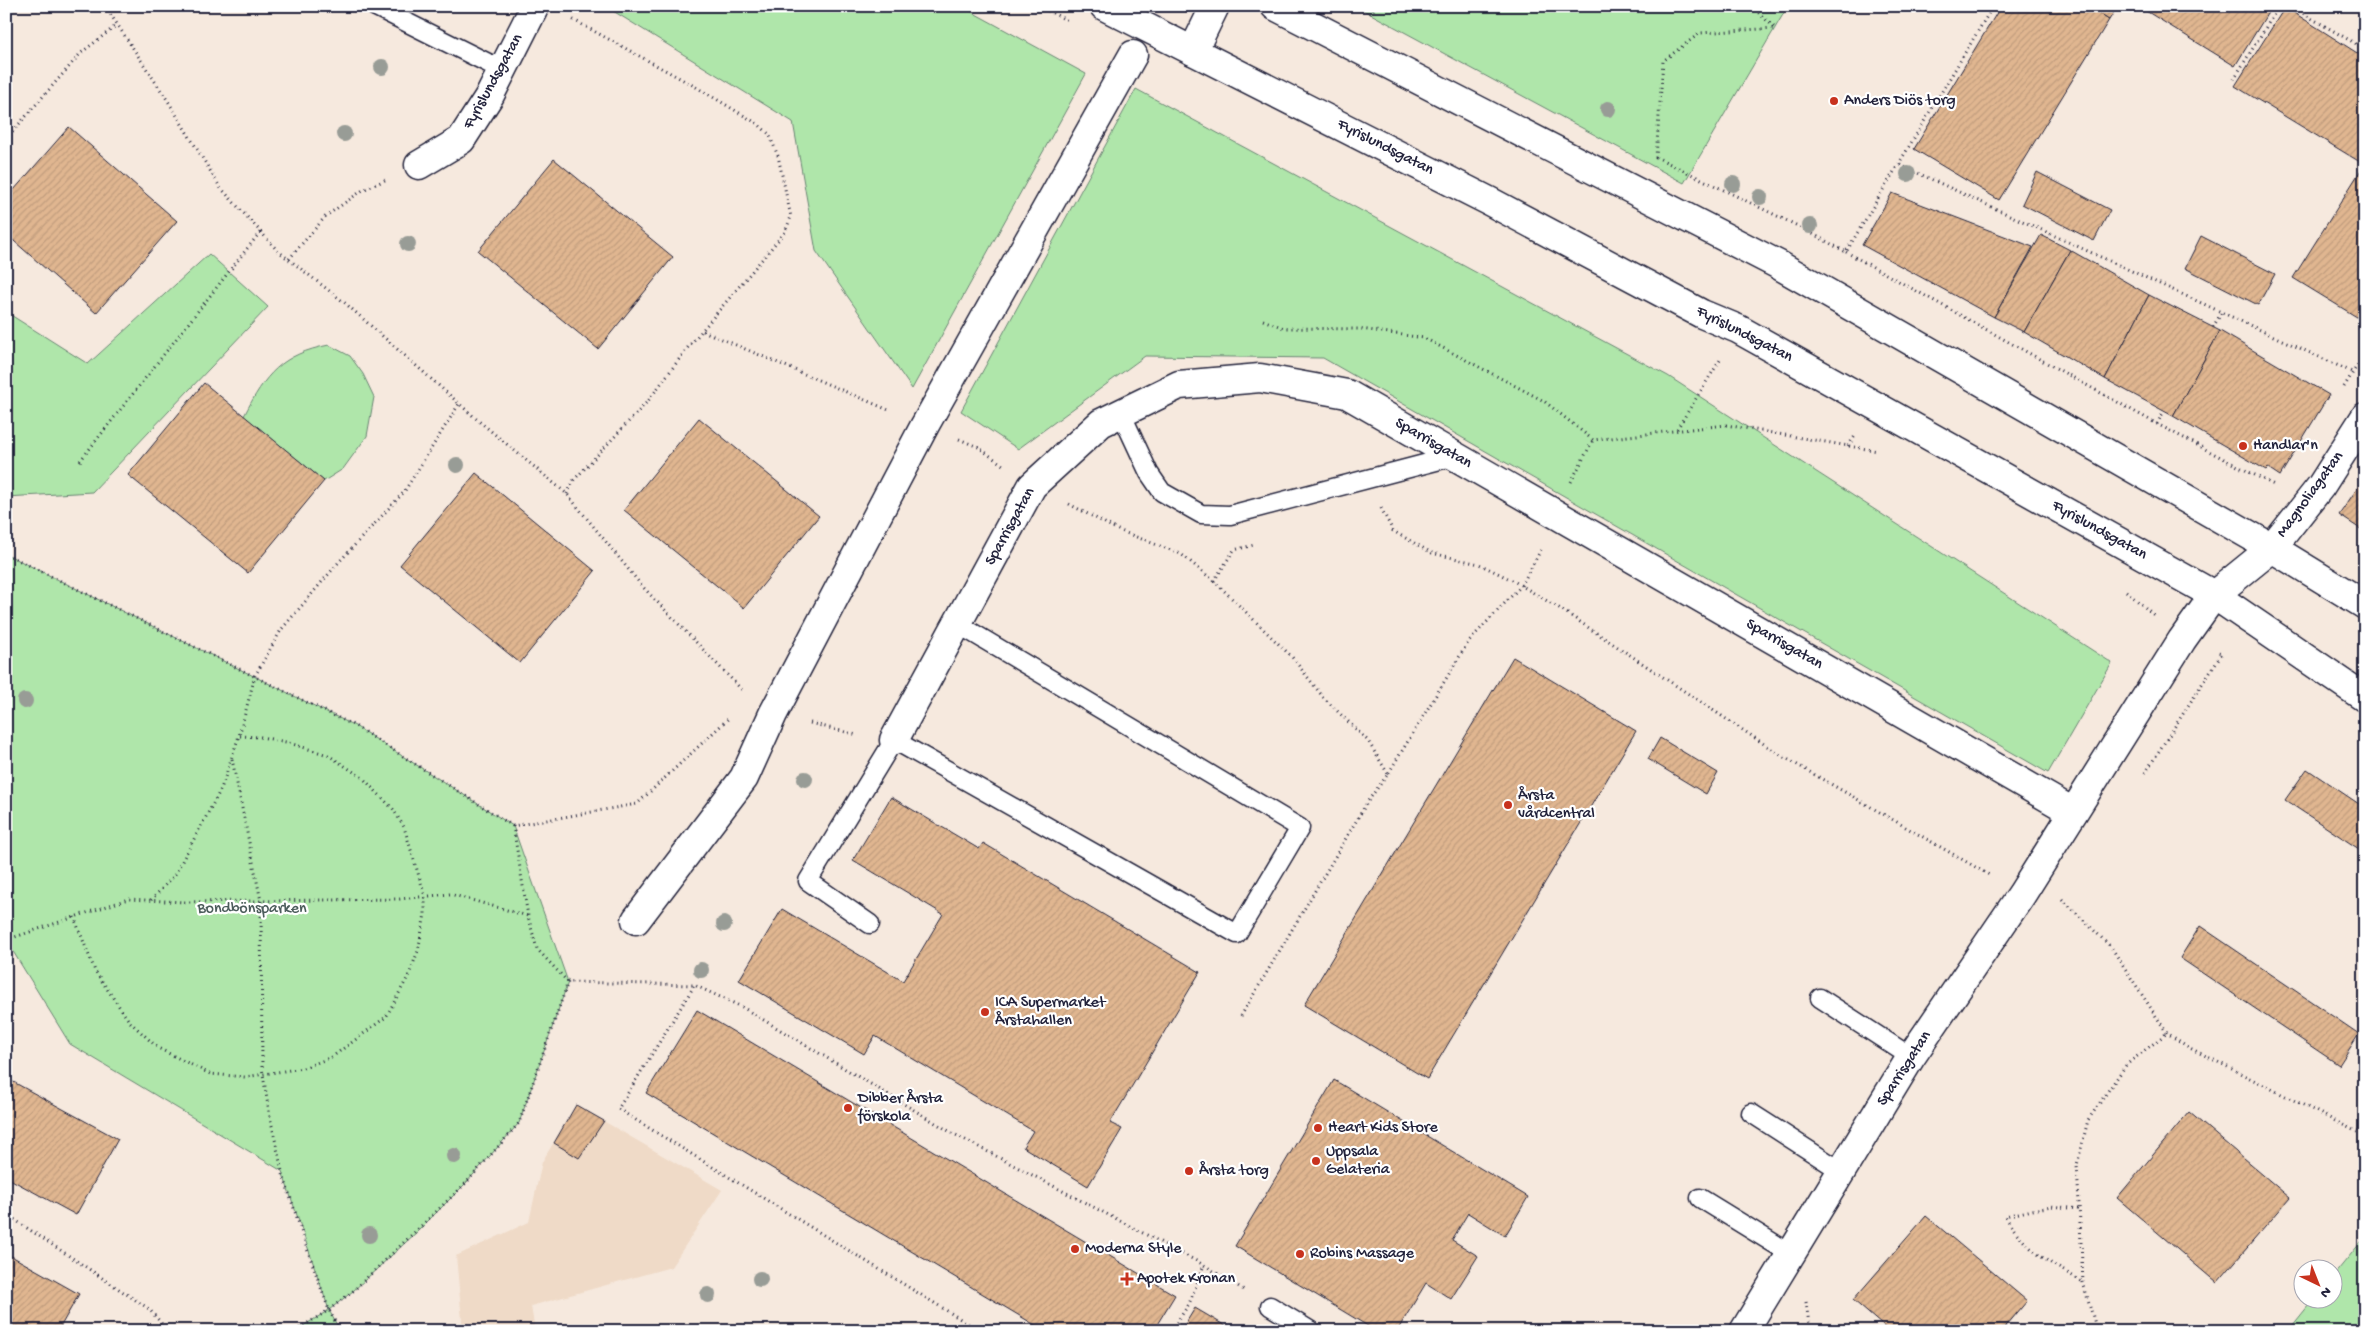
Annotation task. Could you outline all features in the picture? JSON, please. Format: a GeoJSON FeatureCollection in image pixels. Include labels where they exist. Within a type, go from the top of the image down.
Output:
{"type":"FeatureCollection","features":[{"type":"Feature","properties":{"kind":"street","name":"Fyrislundsgatan"},"geometry":{"type":"LineString","coordinates":[[419,165],[462,140],[490,96],[535,6]]}},
{"type":"Feature","properties":{"kind":"street","name":"Fyrislundsgatan"},"geometry":{"type":"LineString","coordinates":[[1104,6],[1489,201],[1702,314],[1738,330],[2214,596],[2365,698]]}},
{"type":"Feature","properties":{"kind":"street"},"geometry":{"type":"LineString","coordinates":[[1193,51],[1215,6]]}},
{"type":"Feature","properties":{"kind":"street"},"geometry":{"type":"LineString","coordinates":[[1275,6],[1777,264],[2272,548],[2365,606]]}},
{"type":"Feature","properties":{"kind":"street"},"geometry":{"type":"LineString","coordinates":[[636,920],[744,778],[773,714],[925,425],[1133,55]]}},
{"type":"Feature","properties":{"kind":"street","name":"Sparrisgatan"},"geometry":{"type":"LineString","coordinates":[[894,740],[1032,486],[1101,423],[1179,385],[1260,378],[1347,394],[2073,812]]}},
{"type":"Feature","properties":{"kind":"street","name":"Magnoliagatan"},"geometry":{"type":"LineString","coordinates":[[2214,596],[2272,548],[2320,486],[2365,417]]}},
{"type":"Feature","properties":{"kind":"street","name":"Sparrisgatan"},"geometry":{"type":"LineString","coordinates":[[1744,1331],[1911,1058],[2022,894],[2182,640],[2214,596]]}},
{"type":"Feature","properties":{"kind":"lane"},"geometry":{"type":"LineString","coordinates":[[374,6],[502,70]]}},
{"type":"Feature","properties":{"kind":"lane"},"geometry":{"type":"LineString","coordinates":[[1121,413],[1149,473],[1162,492],[1201,514],[1230,515],[1455,456]]}},
{"type":"Feature","properties":{"kind":"lane"},"geometry":{"type":"LineString","coordinates":[[870,924],[808,881],[894,740],[1237,934],[1300,828],[958,624]]}},
{"type":"Feature","properties":{"kind":"lane"},"geometry":{"type":"LineString","coordinates":[[1820,998],[1911,1058]]}},
{"type":"Feature","properties":{"kind":"lane"},"geometry":{"type":"LineString","coordinates":[[1751,1113],[1841,1171]]}},
{"type":"Feature","properties":{"kind":"lane"},"geometry":{"type":"LineString","coordinates":[[1700,1198],[1791,1254]]}},
{"type":"Feature","properties":{"kind":"lane"},"geometry":{"type":"LineString","coordinates":[[1270,1306],[1311,1331]]}},
{"type":"Feature","properties":{"kind":"path"},"geometry":{"type":"LineString","coordinates":[[105,6],[168,101],[220,187],[261,232],[289,259],[344,303],[459,404],[567,494],[642,586],[751,697],[773,714],[854,734],[894,740]]}},
{"type":"Feature","properties":{"kind":"path"},"geometry":{"type":"LineString","coordinates":[[1370,15],[1376,6]]}},
{"type":"Feature","properties":{"kind":"path"},"geometry":{"type":"LineString","coordinates":[[1751,6],[1775,28],[1700,33],[1663,61],[1656,157],[1800,227],[2157,424],[2281,490]]}},
{"type":"Feature","properties":{"kind":"path"},"geometry":{"type":"LineString","coordinates":[[1846,252],[1900,165],[1993,6]]}},
{"type":"Feature","properties":{"kind":"path"},"geometry":{"type":"LineString","coordinates":[[2234,79],[2279,6]]}},
{"type":"Feature","properties":{"kind":"path"},"geometry":{"type":"LineString","coordinates":[[2290,6],[2365,49]]}},
{"type":"Feature","properties":{"kind":"path"},"geometry":{"type":"LineString","coordinates":[[564,14],[696,87],[758,124],[769,134],[778,156],[791,217],[785,232],[689,346],[648,401],[574,480],[567,494]]}},
{"type":"Feature","properties":{"kind":"path"},"geometry":{"type":"LineString","coordinates":[[6,139],[81,53],[117,25]]}},
{"type":"Feature","properties":{"kind":"path"},"geometry":{"type":"LineString","coordinates":[[289,259],[326,216],[363,190],[419,165]]}},
{"type":"Feature","properties":{"kind":"path"},"geometry":{"type":"LineString","coordinates":[[1900,165],[2352,372]]}},
{"type":"Feature","properties":{"kind":"path"},"geometry":{"type":"LineString","coordinates":[[80,460],[261,232]]}},
{"type":"Feature","properties":{"kind":"path"},"geometry":{"type":"LineString","coordinates":[[2213,327],[2222,312]]}},
{"type":"Feature","properties":{"kind":"path"},"geometry":{"type":"LineString","coordinates":[[1263,320],[1284,328],[1362,329],[1424,338],[1544,400],[1593,440],[1726,425],[1886,453]]}},
{"type":"Feature","properties":{"kind":"path"},"geometry":{"type":"LineString","coordinates":[[703,331],[978,447],[1032,486],[1118,530],[1181,554],[1214,581],[1292,657],[1323,697],[1368,741],[1388,774]]}},
{"type":"Feature","properties":{"kind":"path"},"geometry":{"type":"LineString","coordinates":[[2338,396],[2365,353]]}},
{"type":"Feature","properties":{"kind":"path"},"geometry":{"type":"LineString","coordinates":[[151,901],[174,876],[221,789],[239,736],[255,676],[281,630],[339,562],[404,492],[459,404]]}},
{"type":"Feature","properties":{"kind":"path"},"geometry":{"type":"LineString","coordinates":[[2157,424],[2164,411]]}},
{"type":"Feature","properties":{"kind":"path"},"geometry":{"type":"LineString","coordinates":[[1848,446],[1857,433]]}},
{"type":"Feature","properties":{"kind":"path"},"geometry":{"type":"LineString","coordinates":[[1241,1016],[1368,801],[1388,774],[1469,641],[1521,586],[1560,516],[1565,494],[1593,440]]}},
{"type":"Feature","properties":{"kind":"path"},"geometry":{"type":"LineString","coordinates":[[1381,508],[1393,531],[1432,553],[1478,564],[1521,586],[1559,608],[1782,756],[2022,894]]}},
{"type":"Feature","properties":{"kind":"path"},"geometry":{"type":"LineString","coordinates":[[1214,581],[1234,550],[1261,542]]}},
{"type":"Feature","properties":{"kind":"path"},"geometry":{"type":"LineString","coordinates":[[6,554],[355,726],[513,826],[637,804],[751,697]]}},
{"type":"Feature","properties":{"kind":"path"},"geometry":{"type":"LineString","coordinates":[[2123,588],[2182,640],[2222,653]]}},
{"type":"Feature","properties":{"kind":"path"},"geometry":{"type":"LineString","coordinates":[[74,918],[87,954],[102,984],[129,1021],[158,1048],[210,1074],[245,1077],[263,1076],[303,1068],[332,1057],[386,1017],[402,990],[418,951],[425,896],[404,826],[394,809],[362,778],[328,755],[286,742],[260,737],[239,736]]}},
{"type":"Feature","properties":{"kind":"path"},"geometry":{"type":"LineString","coordinates":[[231,757],[261,901],[263,1076],[282,1171],[329,1310],[340,1331]]}},
{"type":"Feature","properties":{"kind":"path"},"geometry":{"type":"LineString","coordinates":[[513,826],[528,916],[537,950],[568,982],[694,985],[742,1008],[954,1134],[1204,1265],[1270,1306]]}},
{"type":"Feature","properties":{"kind":"path"},"geometry":{"type":"LineString","coordinates":[[6,940],[128,899],[151,901],[261,901],[400,899],[450,894],[528,916]]}},
{"type":"Feature","properties":{"kind":"path"},"geometry":{"type":"LineString","coordinates":[[2064,900],[2111,948],[2167,1033],[2190,1048],[2365,1136]]}},
{"type":"Feature","properties":{"kind":"path"},"geometry":{"type":"LineString","coordinates":[[295,1331],[329,1310],[353,1291],[466,1183],[519,1123],[568,982]]}},
{"type":"Feature","properties":{"kind":"path"},"geometry":{"type":"LineString","coordinates":[[694,985],[618,1109],[980,1331]]}},
{"type":"Feature","properties":{"kind":"path"},"geometry":{"type":"LineString","coordinates":[[2097,1331],[2082,1282],[2077,1165],[2088,1120],[2126,1065],[2167,1033]]}},
{"type":"Feature","properties":{"kind":"path"},"geometry":{"type":"LineString","coordinates":[[2078,1209],[2051,1206],[2005,1216],[2017,1236],[2036,1255],[2082,1282]]}},
{"type":"Feature","properties":{"kind":"path"},"geometry":{"type":"LineString","coordinates":[[6,1214],[149,1309],[168,1331]]}},
{"type":"Feature","properties":{"kind":"path"},"geometry":{"type":"LineString","coordinates":[[1171,1331],[1189,1304],[1204,1265]]}},
{"type":"Feature","properties":{"kind":"path"},"geometry":{"type":"LineString","coordinates":[[1806,1297],[1810,1331]]}},
{"type":"Feature","properties":{"kind":"shaded area"},"geometry":{"type":"Polygon","coordinates":[[[576,1105],[722,1190],[671,1267],[531,1306],[535,1331],[463,1331],[456,1256],[529,1222],[542,1162],[576,1105]]]}},
{"type":"Feature","properties":{"kind":"green space"},"geometry":{"type":"Polygon","coordinates":[[[605,6],[961,6],[1086,74],[912,389],[816,251],[793,122],[605,6]]]}},
{"type":"Feature","properties":{"kind":"green space"},"geometry":{"type":"Polygon","coordinates":[[[1356,6],[1788,6],[1684,183],[1356,6]]]}},
{"type":"Feature","properties":{"kind":"green space"},"geometry":{"type":"Polygon","coordinates":[[[1136,89],[1668,376],[2112,663],[2048,773],[1323,358],[1145,356],[1018,449],[961,411],[1136,89]]]}},
{"type":"Feature","properties":{"kind":"green space"},"geometry":{"type":"Polygon","coordinates":[[[209,254],[268,307],[92,492],[6,497],[6,312],[88,364],[209,254]]]}},
{"type":"Feature","properties":{"kind":"green space"},"geometry":{"type":"Polygon","coordinates":[[[329,345],[350,356],[363,374],[374,397],[367,436],[343,469],[324,481],[244,416],[260,388],[277,368],[299,354],[329,345]]]}},
{"type":"Feature","properties":{"kind":"green space","name":"Bondbönsparken"},"geometry":{"type":"Polygon","coordinates":[[[6,554],[355,726],[513,826],[568,982],[519,1123],[466,1183],[418,1231],[353,1291],[329,1310],[282,1171],[70,1044],[6,940],[6,554]]]}},
{"type":"Feature","properties":{"kind":"green space"},"geometry":{"type":"Polygon","coordinates":[[[2365,1237],[2365,1331],[2288,1331],[2305,1310],[2344,1310],[2344,1263],[2365,1237]]]}},
{"type":"Feature","properties":{"kind":"green space"},"geometry":{"type":"Polygon","coordinates":[[[329,1310],[340,1331],[295,1331],[329,1310]]]}},
{"type":"Feature","properties":{"kind":"building"},"geometry":{"type":"Polygon","coordinates":[[[2001,6],[2087,6],[2109,20],[1999,200],[1914,149],[2001,6]]]}},
{"type":"Feature","properties":{"kind":"building"},"geometry":{"type":"Polygon","coordinates":[[[2087,6],[2118,6],[2109,20],[2087,6]]]}},
{"type":"Feature","properties":{"kind":"building"},"geometry":{"type":"Polygon","coordinates":[[[2138,6],[2272,6],[2235,66],[2138,6]]]}},
{"type":"Feature","properties":{"kind":"building"},"geometry":{"type":"Polygon","coordinates":[[[2285,7],[2365,58],[2365,165],[2235,86],[2285,7]]]}},
{"type":"Feature","properties":{"kind":"building"},"geometry":{"type":"Polygon","coordinates":[[[69,127],[177,221],[96,313],[6,234],[6,199],[69,127]]]}},
{"type":"Feature","properties":{"kind":"building"},"geometry":{"type":"Polygon","coordinates":[[[554,159],[673,257],[598,349],[478,251],[554,159]]]}},
{"type":"Feature","properties":{"kind":"building"},"geometry":{"type":"Polygon","coordinates":[[[2365,165],[2365,322],[2293,278],[2365,165]]]}},
{"type":"Feature","properties":{"kind":"building"},"geometry":{"type":"Polygon","coordinates":[[[2037,172],[2110,210],[2094,241],[2022,204],[2037,172]]]}},
{"type":"Feature","properties":{"kind":"building"},"geometry":{"type":"Polygon","coordinates":[[[1892,193],[2033,247],[1994,317],[1862,245],[1892,193]]]}},
{"type":"Feature","properties":{"kind":"building"},"geometry":{"type":"Polygon","coordinates":[[[2041,235],[2070,250],[2024,332],[1994,317],[2041,235]]]}},
{"type":"Feature","properties":{"kind":"building"},"geometry":{"type":"Polygon","coordinates":[[[2201,236],[2275,274],[2258,305],[2185,268],[2201,236]]]}},
{"type":"Feature","properties":{"kind":"building"},"geometry":{"type":"Polygon","coordinates":[[[2070,250],[2149,295],[2105,379],[2024,332],[2070,250]]]}},
{"type":"Feature","properties":{"kind":"building"},"geometry":{"type":"Polygon","coordinates":[[[2149,295],[2220,331],[2173,416],[2105,379],[2149,295]]]}},
{"type":"Feature","properties":{"kind":"building"},"geometry":{"type":"Polygon","coordinates":[[[2220,331],[2329,395],[2280,476],[2268,468],[2266,470],[2173,416],[2220,331]]]}},
{"type":"Feature","properties":{"kind":"building"},"geometry":{"type":"Polygon","coordinates":[[[204,383],[324,481],[248,573],[128,475],[204,383]]]}},
{"type":"Feature","properties":{"kind":"building"},"geometry":{"type":"Polygon","coordinates":[[[699,418],[819,516],[744,608],[624,510],[699,418]]]}},
{"type":"Feature","properties":{"kind":"building"},"geometry":{"type":"Polygon","coordinates":[[[476,473],[595,571],[520,663],[400,565],[476,473]]]}},
{"type":"Feature","properties":{"kind":"building"},"geometry":{"type":"Polygon","coordinates":[[[2365,477],[2365,532],[2339,515],[2365,477]]]}},
{"type":"Feature","properties":{"kind":"building","name":"Årsta vårdcentral"},"geometry":{"type":"Polygon","coordinates":[[[1513,657],[1636,731],[1427,1079],[1304,1005],[1513,657]]]}},
{"type":"Feature","properties":{"kind":"building"},"geometry":{"type":"Polygon","coordinates":[[[1660,738],[1718,773],[1706,794],[1648,759],[1660,738]]]}},
{"type":"Feature","properties":{"kind":"building"},"geometry":{"type":"Polygon","coordinates":[[[2307,769],[2365,808],[2365,853],[2285,800],[2307,769]]]}},
{"type":"Feature","properties":{"kind":"building","name":"ICA Supermarket Årstahallen"},"geometry":{"type":"Polygon","coordinates":[[[891,797],[979,849],[983,843],[1200,972],[1110,1123],[1122,1129],[1088,1186],[1023,1147],[1033,1131],[875,1036],[864,1054],[739,980],[782,909],[903,981],[943,914],[853,860],[891,797]]]}},
{"type":"Feature","properties":{"kind":"building"},"geometry":{"type":"Polygon","coordinates":[[[2200,926],[2359,1034],[2339,1065],[2180,958],[2200,926]]]}},
{"type":"Feature","properties":{"kind":"building"},"geometry":{"type":"Polygon","coordinates":[[[697,1010],[1175,1295],[1153,1331],[1045,1331],[646,1093],[697,1010]]]}},
{"type":"Feature","properties":{"kind":"building"},"geometry":{"type":"Polygon","coordinates":[[[6,1078],[118,1139],[76,1215],[6,1177],[6,1078]]]}},
{"type":"Feature","properties":{"kind":"building"},"geometry":{"type":"Polygon","coordinates":[[[1334,1080],[1528,1197],[1505,1236],[1468,1213],[1452,1240],[1478,1256],[1451,1299],[1426,1283],[1397,1331],[1376,1331],[1235,1246],[1334,1080]]]}},
{"type":"Feature","properties":{"kind":"building"},"geometry":{"type":"Polygon","coordinates":[[[576,1105],[604,1121],[579,1158],[554,1143],[576,1105]]]}},
{"type":"Feature","properties":{"kind":"building"},"geometry":{"type":"Polygon","coordinates":[[[2189,1112],[2290,1198],[2217,1283],[2117,1198],[2189,1112]]]}},
{"type":"Feature","properties":{"kind":"building"},"geometry":{"type":"Polygon","coordinates":[[[1926,1216],[2027,1301],[2002,1331],[1889,1331],[1853,1300],[1926,1216]]]}},
{"type":"Feature","properties":{"kind":"building"},"geometry":{"type":"Polygon","coordinates":[[[6,1253],[79,1294],[58,1331],[6,1331],[6,1253]]]}},
{"type":"Feature","properties":{"kind":"building"},"geometry":{"type":"Polygon","coordinates":[[[1195,1308],[1234,1331],[1181,1331],[1195,1308]]]}},
{"type":"Feature","properties":{"kind":"place","name":"Anders Diös torg"},"geometry":{"type":"Point","coordinates":[1834,101]}},
{"type":"Feature","properties":{"kind":"place","name":"Handlar'n"},"geometry":{"type":"Point","coordinates":[2243,446]}},
{"type":"Feature","properties":{"kind":"place","name":"Årsta vårdcentral"},"geometry":{"type":"Point","coordinates":[1508,805]}},
{"type":"Feature","properties":{"kind":"place","name":"ICA Supermarket Årstahallen"},"geometry":{"type":"Point","coordinates":[985,1012]}},
{"type":"Feature","properties":{"kind":"place","name":"Dibber Årsta förskola"},"geometry":{"type":"Point","coordinates":[848,1108]}},
{"type":"Feature","properties":{"kind":"place","name":"Heart Kids Store"},"geometry":{"type":"Point","coordinates":[1318,1128]}},
{"type":"Feature","properties":{"kind":"place","name":"Uppsala Gelateria"},"geometry":{"type":"Point","coordinates":[1316,1161]}},
{"type":"Feature","properties":{"kind":"place","name":"Årsta torg"},"geometry":{"type":"Point","coordinates":[1189,1171]}},
{"type":"Feature","properties":{"kind":"place","name":"Moderna Style"},"geometry":{"type":"Point","coordinates":[1075,1249]}},
{"type":"Feature","properties":{"kind":"place","name":"Robins Massage"},"geometry":{"type":"Point","coordinates":[1300,1254]}},
{"type":"Feature","properties":{"kind":"place","name":"Apotek Kronan"},"geometry":{"type":"Point","coordinates":[1127,1279]}}]}
